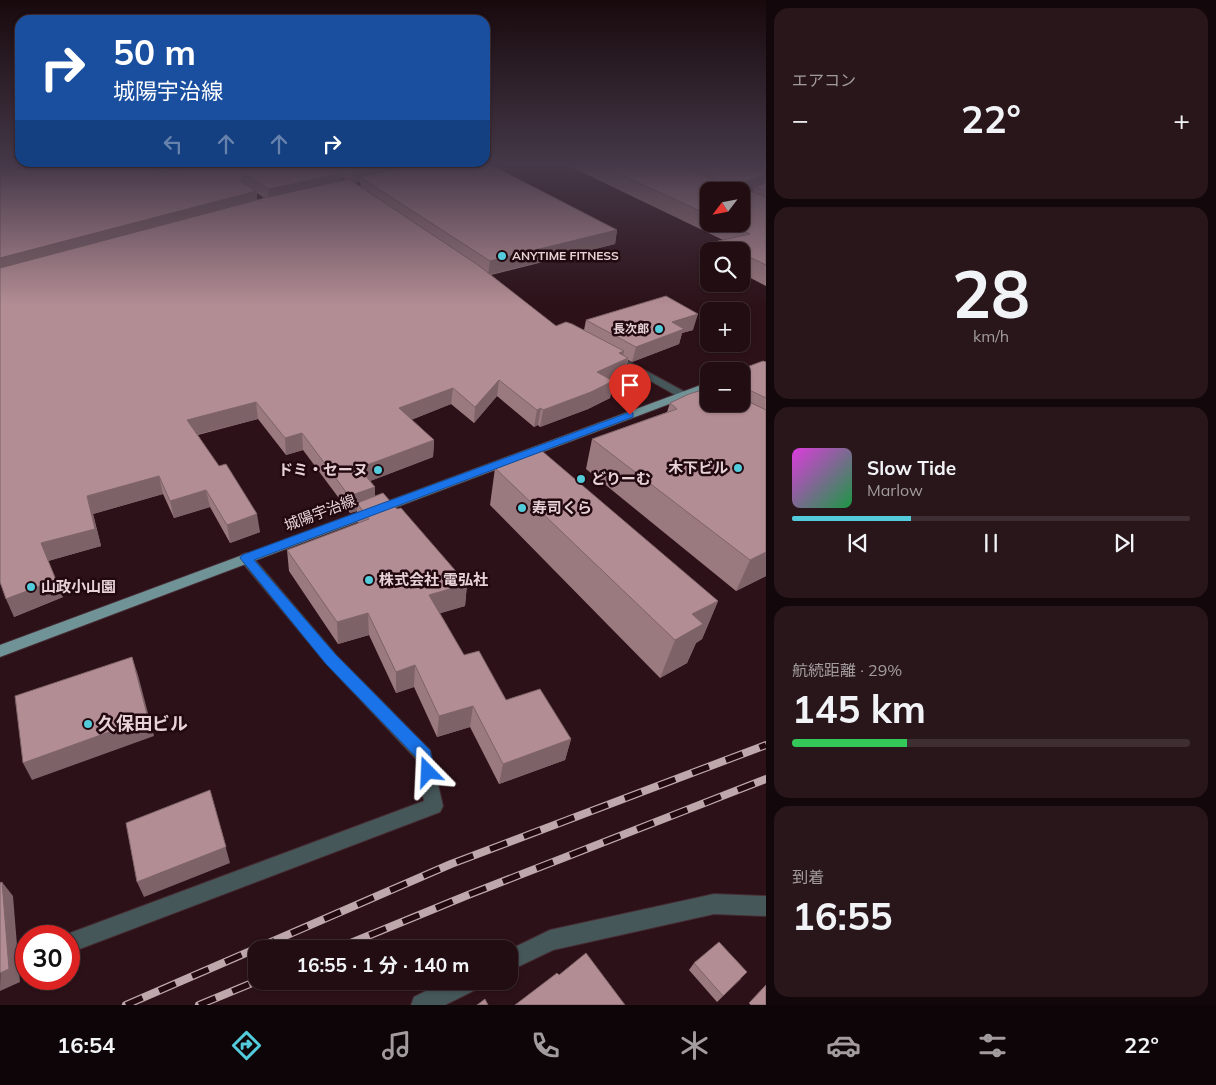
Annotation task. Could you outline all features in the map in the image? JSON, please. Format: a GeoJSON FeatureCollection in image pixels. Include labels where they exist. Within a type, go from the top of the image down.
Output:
{"type":"FeatureCollection","features":[{"type":"Feature","properties":{"kind":"main road","name":"城陽宇治線"},"geometry":{"type":"LineString","coordinates":[[0,651],[612,422],[700,387]]}},
{"type":"Feature","properties":{"kind":"street"},"geometry":{"type":"LineString","coordinates":[[605,352],[681,394]]}},
{"type":"Feature","properties":{"kind":"street"},"geometry":{"type":"LineString","coordinates":[[80,939],[434,806],[424,755],[331,660],[246,558]]}},
{"type":"Feature","properties":{"kind":"street"},"geometry":{"type":"LineString","coordinates":[[518,956],[550,940],[714,904],[766,906]]}},
{"type":"Feature","properties":{"kind":"street"},"geometry":{"type":"LineString","coordinates":[[422,1005],[451,990]]}},
{"type":"Feature","properties":{"kind":"building"},"geometry":{"type":"Polygon","coordinates":[[[0,212],[176,212],[0,258],[0,212]]]}},
{"type":"Feature","properties":{"kind":"building"},"geometry":{"type":"Polygon","coordinates":[[[212,212],[398,212],[478,265],[556,326],[566,322],[572,324],[624,351],[619,353],[628,358],[597,372],[613,381],[591,392],[543,410],[541,408],[537,410],[499,380],[475,407],[453,388],[399,408],[434,440],[359,468],[375,487],[349,496],[302,433],[285,438],[256,402],[187,420],[219,466],[226,464],[257,514],[227,525],[206,490],[170,501],[159,476],[87,496],[95,529],[41,543],[56,580],[6,599],[0,582],[0,268],[212,212]]]}},
{"type":"Feature","properties":{"kind":"building"},"geometry":{"type":"Polygon","coordinates":[[[414,212],[582,212],[617,230],[490,261],[414,212]]]}},
{"type":"Feature","properties":{"kind":"building"},"geometry":{"type":"Polygon","coordinates":[[[750,212],[766,212],[766,265],[750,257],[750,242],[718,241],[750,234],[746,232],[750,232],[750,212]]]}},
{"type":"Feature","properties":{"kind":"building"},"geometry":{"type":"Polygon","coordinates":[[[666,296],[698,314],[672,322],[684,329],[636,347],[586,320],[666,296]]]}},
{"type":"Feature","properties":{"kind":"building"},"geometry":{"type":"Polygon","coordinates":[[[763,361],[766,362],[766,398],[750,390],[750,366],[763,361]]]}},
{"type":"Feature","properties":{"kind":"building"},"geometry":{"type":"Polygon","coordinates":[[[700,391],[700,412],[750,412],[750,402],[766,410],[766,552],[750,560],[592,439],[677,409],[670,403],[700,391]]]}},
{"type":"Feature","properties":{"kind":"building"},"geometry":{"type":"Polygon","coordinates":[[[542,451],[718,601],[692,614],[703,624],[675,640],[495,468],[542,451]]]}},
{"type":"Feature","properties":{"kind":"building"},"geometry":{"type":"Polygon","coordinates":[[[383,493],[397,509],[401,508],[467,584],[429,595],[464,655],[479,651],[506,700],[540,689],[571,739],[503,764],[473,706],[439,716],[415,665],[396,672],[368,613],[337,622],[287,550],[369,519],[357,503],[383,493]]]}},
{"type":"Feature","properties":{"kind":"building","name":"久保田ビル"},"geometry":{"type":"Polygon","coordinates":[[[132,657],[148,718],[23,763],[15,696],[132,657]]]}},
{"type":"Feature","properties":{"kind":"building"},"geometry":{"type":"Polygon","coordinates":[[[210,790],[226,847],[137,882],[126,823],[210,790]]]}},
{"type":"Feature","properties":{"kind":"building"},"geometry":{"type":"Polygon","coordinates":[[[2,882],[9,969],[0,973],[0,883],[2,882]]]}},
{"type":"Feature","properties":{"kind":"building"},"geometry":{"type":"Polygon","coordinates":[[[719,942],[747,972],[723,996],[694,963],[719,942]]]}},
{"type":"Feature","properties":{"kind":"building"},"geometry":{"type":"Polygon","coordinates":[[[586,953],[625,1005],[515,1005],[557,973],[559,975],[586,953]]]}},
{"type":"Feature","properties":{"kind":"building"},"geometry":{"type":"Polygon","coordinates":[[[766,985],[766,1005],[751,1005],[749,1003],[766,985]]]}},
{"type":"Feature","properties":{"kind":"building"},"geometry":{"type":"Polygon","coordinates":[[[485,999],[488,1005],[477,1005],[485,999]]]}},
{"type":"Feature","properties":{"kind":"railway"},"geometry":{"type":"LineString","coordinates":[[126,1005],[451,864],[766,745]]}},
{"type":"Feature","properties":{"kind":"railway"},"geometry":{"type":"LineString","coordinates":[[358,940],[766,779]]}},
{"type":"Feature","properties":{"kind":"railway"},"geometry":{"type":"LineString","coordinates":[[199,1005],[248,985]]}},
{"type":"Feature","properties":{"kind":"place","name":"ANYTIME FITNESS"},"geometry":{"type":"Point","coordinates":[502,256]}},
{"type":"Feature","properties":{"kind":"place","name":"長次郎"},"geometry":{"type":"Point","coordinates":[659,329]}},
{"type":"Feature","properties":{"kind":"place","name":"木下ビル"},"geometry":{"type":"Point","coordinates":[738,468]}},
{"type":"Feature","properties":{"kind":"place","name":"ドミ・セーヌ"},"geometry":{"type":"Point","coordinates":[378,470]}},
{"type":"Feature","properties":{"kind":"place","name":"どりーむ"},"geometry":{"type":"Point","coordinates":[581,479]}},
{"type":"Feature","properties":{"kind":"place","name":"寿司くら"},"geometry":{"type":"Point","coordinates":[522,508]}},
{"type":"Feature","properties":{"kind":"place","name":"株式会社 電弘社"},"geometry":{"type":"Point","coordinates":[369,580]}},
{"type":"Feature","properties":{"kind":"place","name":"山政小山園"},"geometry":{"type":"Point","coordinates":[31,587]}},
{"type":"Feature","properties":{"kind":"place","name":"久保田ビル"},"geometry":{"type":"Point","coordinates":[88,724]}},
{"type":"Feature","properties":{"kind":"route"},"geometry":{"type":"LineString","coordinates":[[428,772],[424,755],[331,660],[246,558],[630,415]]}}]}
